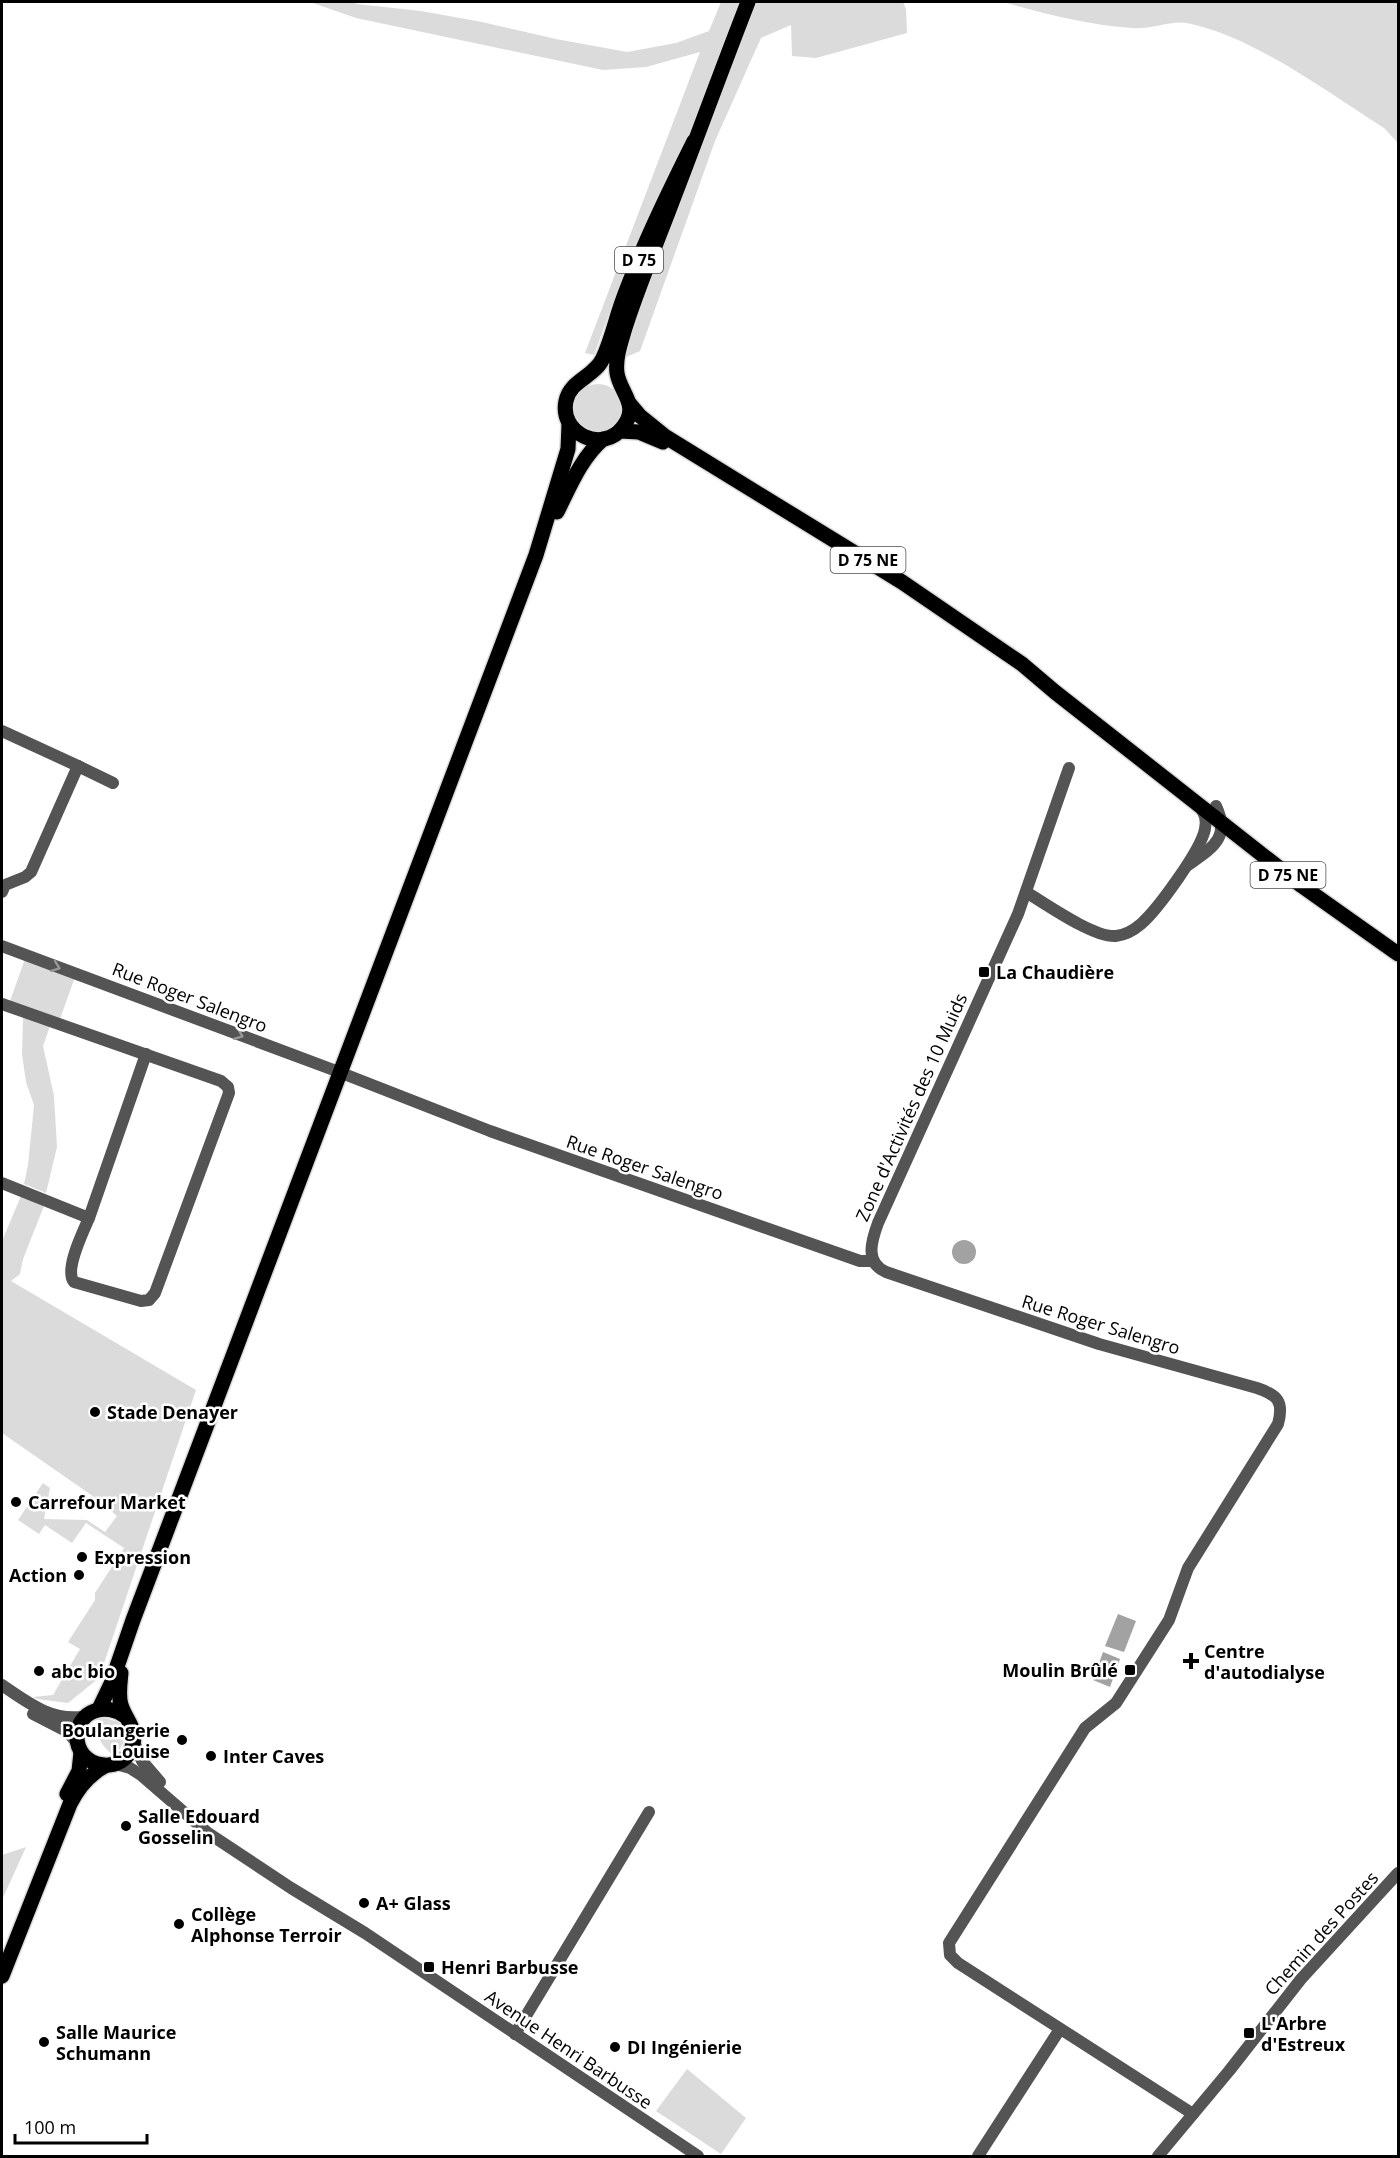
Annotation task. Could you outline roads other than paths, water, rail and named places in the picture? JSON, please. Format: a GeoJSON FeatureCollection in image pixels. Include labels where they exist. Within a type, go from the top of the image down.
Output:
{"type":"FeatureCollection","features":[{"type":"Feature","properties":{"kind":"main road","name":"D 75"},"geometry":{"type":"LineString","coordinates":[[622,388],[617,366],[623,335],[748,2]]}},
{"type":"Feature","properties":{"kind":"main road","name":"D 75"},"geometry":{"type":"LineString","coordinates":[[587,378],[604,358],[640,256],[694,141]]}},
{"type":"Feature","properties":{"kind":"main road"},"geometry":{"type":"LineString","coordinates":[[2,1961],[60,1809],[77,1776],[78,1729],[107,1695],[339,1072],[536,555],[567,454],[569,424],[565,410],[567,397],[575,385],[587,378],[598,376],[609,378],[622,388],[629,403],[627,419],[620,431],[603,439],[579,469],[536,555]]}},
{"type":"Feature","properties":{"kind":"main road","name":"D 75 NE"},"geometry":{"type":"LineString","coordinates":[[629,403],[654,428],[709,465],[853,551],[1057,685],[1216,806],[1254,848],[1314,895],[1381,940]]}},
{"type":"Feature","properties":{"kind":"main road"},"geometry":{"type":"LineString","coordinates":[[569,424],[584,437],[603,439]]}},
{"type":"Feature","properties":{"kind":"main road","name":"D 75 NE"},"geometry":{"type":"LineString","coordinates":[[620,431],[635,431],[649,435],[709,465]]}},
{"type":"Feature","properties":{"kind":"main road","name":"D 75 NE"},"geometry":{"type":"LineString","coordinates":[[1022,664],[1199,805],[1229,823],[1360,920],[1398,954]]}},
{"type":"Feature","properties":{"kind":"main road"},"geometry":{"type":"LineString","coordinates":[[2,1976],[70,1804],[96,1771],[127,1756],[134,1742],[133,1729],[125,1716],[120,1696],[122,1653]]}},
{"type":"Feature","properties":{"kind":"main road"},"geometry":{"type":"LineString","coordinates":[[92,1713],[114,1710],[125,1716]]}},
{"type":"Feature","properties":{"kind":"main road"},"geometry":{"type":"LineString","coordinates":[[79,1747],[90,1762],[111,1765]]}},
{"type":"Feature","properties":{"kind":"street"},"geometry":{"type":"LineString","coordinates":[[2,731],[113,783]]}},
{"type":"Feature","properties":{"kind":"street"},"geometry":{"type":"LineString","coordinates":[[2,892],[5,885],[31,872],[78,766]]}},
{"type":"Feature","properties":{"kind":"street","name":"Zone d'Activités des 10 Muids"},"geometry":{"type":"LineString","coordinates":[[873,1262],[872,1244],[878,1223],[1014,921],[1069,768]]}},
{"type":"Feature","properties":{"kind":"street"},"geometry":{"type":"LineString","coordinates":[[1199,805],[1205,817],[1203,836]]}},
{"type":"Feature","properties":{"kind":"street"},"geometry":{"type":"LineString","coordinates":[[1026,892],[1104,935],[1128,933],[1143,922],[1187,866],[1203,836],[1211,827],[1229,823]]}},
{"type":"Feature","properties":{"kind":"street"},"geometry":{"type":"LineString","coordinates":[[1187,866],[1215,844],[1229,823]]}},
{"type":"Feature","properties":{"kind":"street"},"geometry":{"type":"LineString","coordinates":[[1215,844],[1233,840],[1254,848]]}},
{"type":"Feature","properties":{"kind":"street","name":"Rue Roger Salengro"},"geometry":{"type":"LineString","coordinates":[[2,946],[490,1131],[860,1261],[873,1262],[883,1271],[939,1291],[1119,1350],[1262,1390],[1275,1396],[1279,1401],[1278,1424],[1188,1568],[1169,1620],[1113,1707],[1094,1719],[1084,1729],[950,1939],[949,1951],[955,1960],[1060,2029]]}},
{"type":"Feature","properties":{"kind":"street"},"geometry":{"type":"LineString","coordinates":[[2,1004],[146,1054],[221,1081],[227,1085],[229,1090],[225,1107],[152,1299],[141,1301],[79,1284],[72,1280],[71,1267],[146,1054]]}},
{"type":"Feature","properties":{"kind":"street"},"geometry":{"type":"LineString","coordinates":[[2,1183],[88,1218]]}},
{"type":"Feature","properties":{"kind":"street"},"geometry":{"type":"LineString","coordinates":[[2,1685],[44,1711],[67,1718],[92,1713]]}},
{"type":"Feature","properties":{"kind":"street"},"geometry":{"type":"LineString","coordinates":[[2,1694],[66,1731],[79,1747]]}},
{"type":"Feature","properties":{"kind":"street","name":"Avenue Henri Barbusse"},"geometry":{"type":"LineString","coordinates":[[134,1742],[139,1757],[149,1771],[199,1817],[331,1911]]}},
{"type":"Feature","properties":{"kind":"street","name":"Avenue Henri Barbusse"},"geometry":{"type":"LineString","coordinates":[[111,1765],[130,1768],[141,1775],[208,1833],[291,1888],[331,1911],[698,2157]]}},
{"type":"Feature","properties":{"kind":"street"},"geometry":{"type":"LineString","coordinates":[[515,2034],[649,1812]]}},
{"type":"Feature","properties":{"kind":"street","name":"Chemin des Postes"},"geometry":{"type":"LineString","coordinates":[[1158,2157],[1301,1979],[1398,1873]]}},
{"type":"Feature","properties":{"kind":"street"},"geometry":{"type":"LineString","coordinates":[[978,2157],[1060,2029],[1193,2114]]}},
{"type":"Feature","properties":{"kind":"place","name":"La Chaudière"},"geometry":{"type":"Point","coordinates":[984,972]}},
{"type":"Feature","properties":{"kind":"place","name":"Stade Denayer"},"geometry":{"type":"Point","coordinates":[95,1412]}},
{"type":"Feature","properties":{"kind":"place","name":"Carrefour Market"},"geometry":{"type":"Point","coordinates":[16,1502]}},
{"type":"Feature","properties":{"kind":"place","name":"Expression"},"geometry":{"type":"Point","coordinates":[82,1557]}},
{"type":"Feature","properties":{"kind":"place","name":"Action"},"geometry":{"type":"Point","coordinates":[79,1575]}},
{"type":"Feature","properties":{"kind":"place","name":"Centre d'autodialyse"},"geometry":{"type":"Point","coordinates":[1191,1661]}},
{"type":"Feature","properties":{"kind":"place","name":"Moulin Brûlé"},"geometry":{"type":"Point","coordinates":[1130,1670]}},
{"type":"Feature","properties":{"kind":"place","name":"abc bio"},"geometry":{"type":"Point","coordinates":[39,1671]}},
{"type":"Feature","properties":{"kind":"place","name":"Boulangerie Louise"},"geometry":{"type":"Point","coordinates":[182,1740]}},
{"type":"Feature","properties":{"kind":"place","name":"Inter Caves"},"geometry":{"type":"Point","coordinates":[211,1756]}},
{"type":"Feature","properties":{"kind":"place","name":"Salle Edouard Gosselin"},"geometry":{"type":"Point","coordinates":[126,1826]}},
{"type":"Feature","properties":{"kind":"place","name":"A+ Glass"},"geometry":{"type":"Point","coordinates":[364,1903]}},
{"type":"Feature","properties":{"kind":"place","name":"Collège Alphonse Terroir"},"geometry":{"type":"Point","coordinates":[179,1924]}},
{"type":"Feature","properties":{"kind":"place","name":"Henri Barbusse"},"geometry":{"type":"Point","coordinates":[429,1967]}},
{"type":"Feature","properties":{"kind":"place","name":"L'Arbre d'Estreux"},"geometry":{"type":"Point","coordinates":[1249,2033]}},
{"type":"Feature","properties":{"kind":"place","name":"Salle Maurice Schumann"},"geometry":{"type":"Point","coordinates":[44,2042]}},
{"type":"Feature","properties":{"kind":"place","name":"DI Ingénierie"},"geometry":{"type":"Point","coordinates":[615,2047]}}]}
